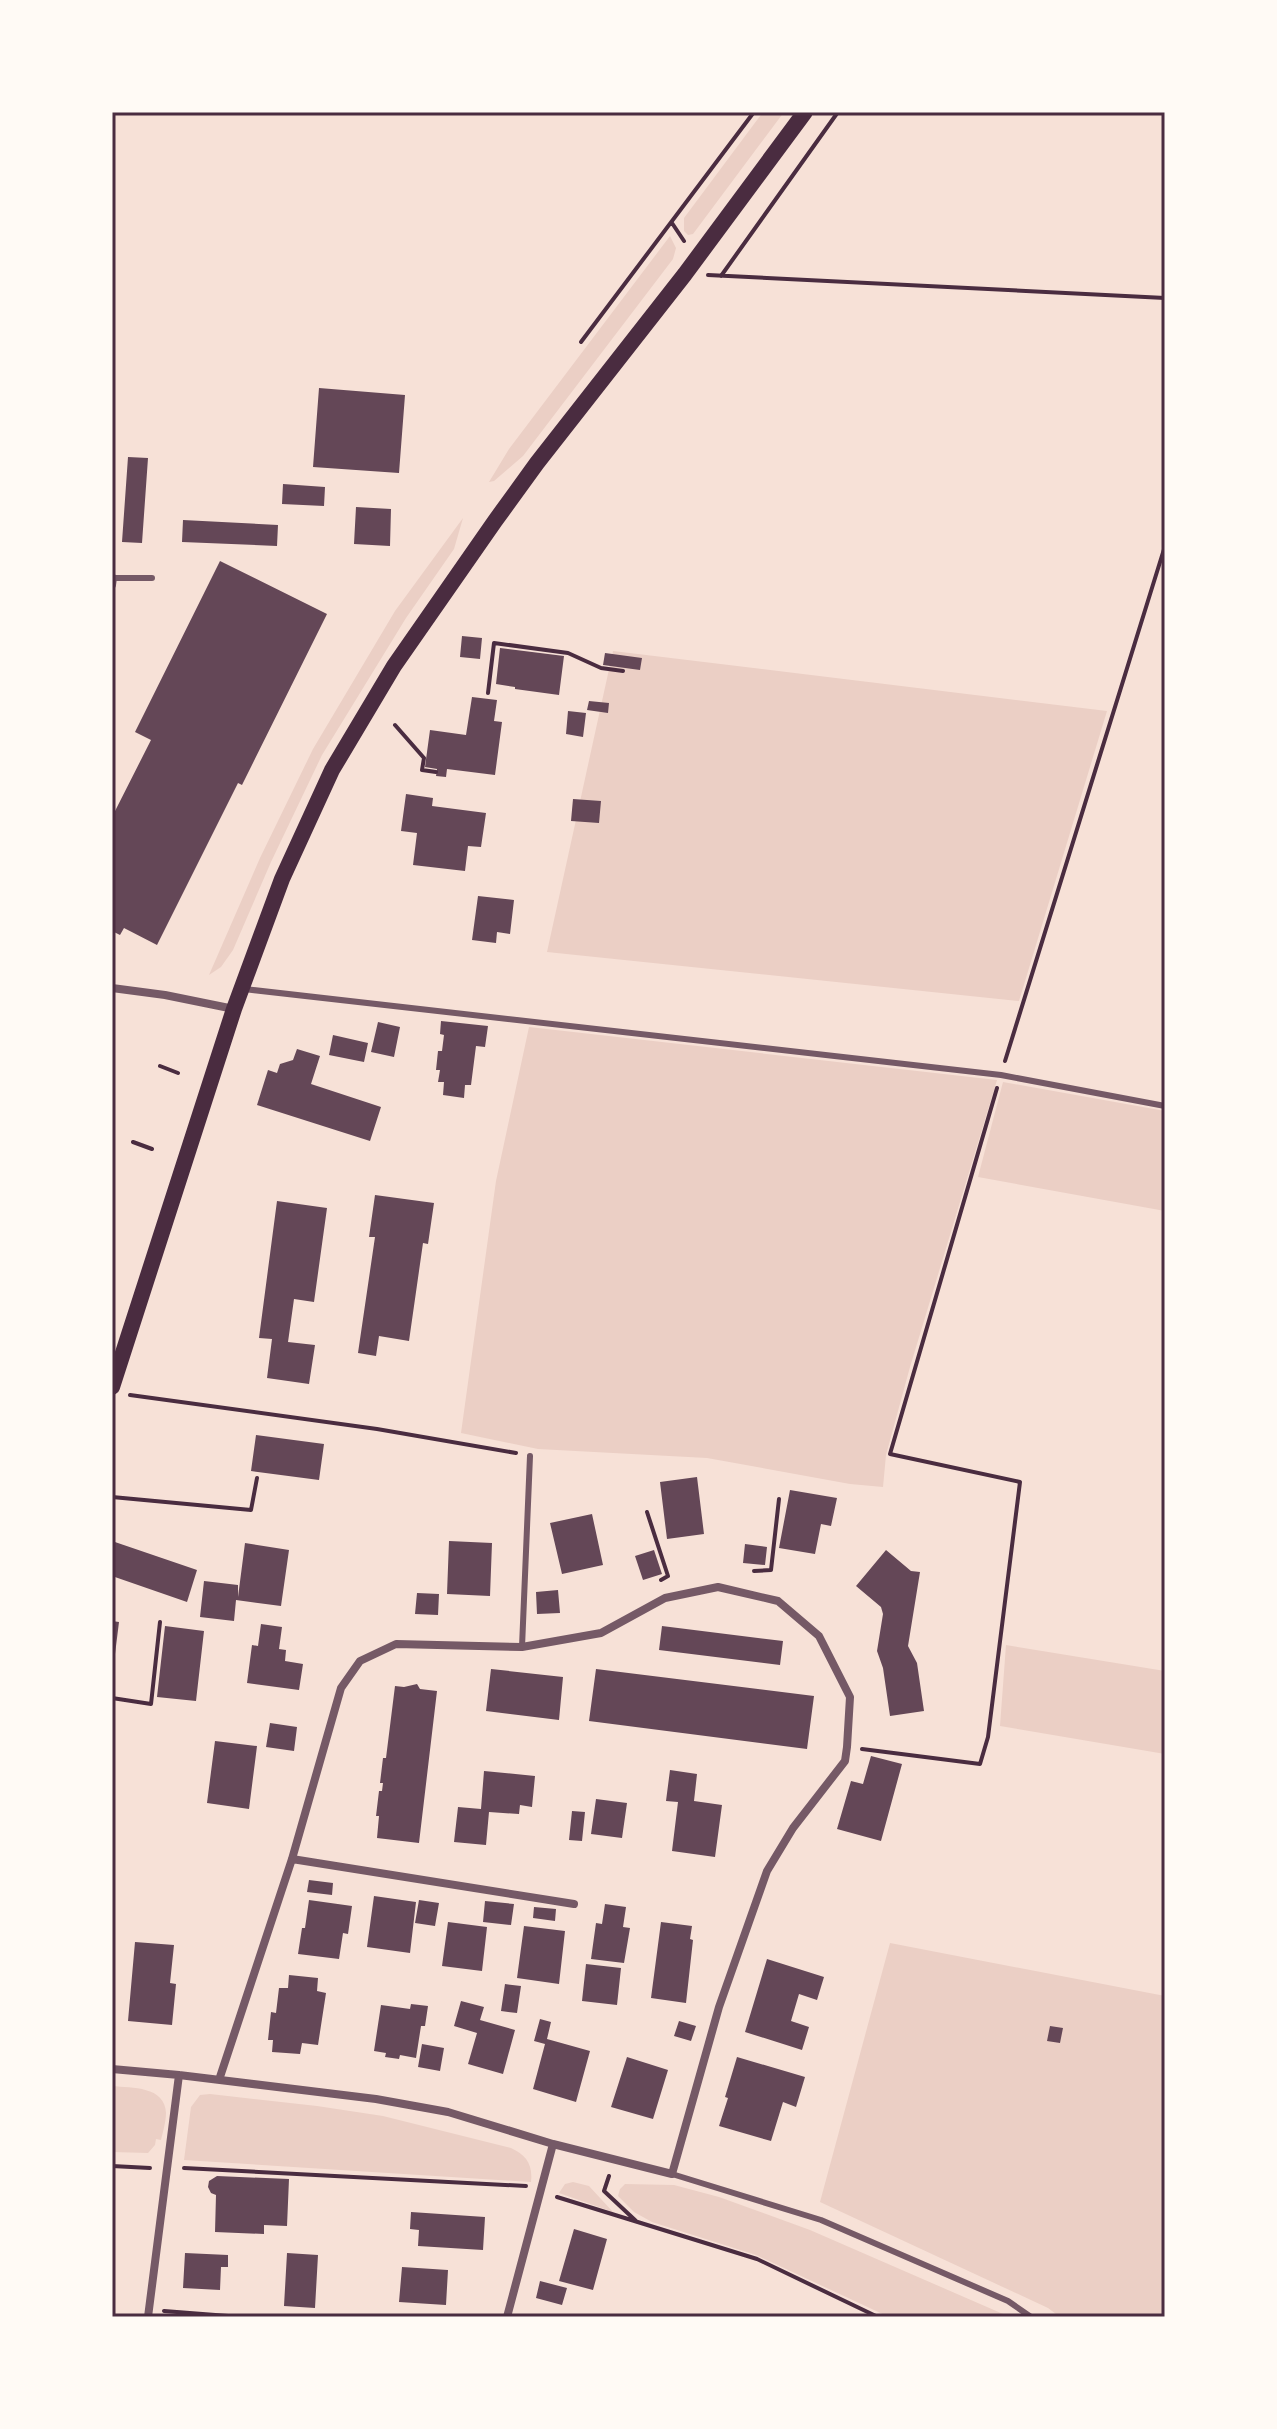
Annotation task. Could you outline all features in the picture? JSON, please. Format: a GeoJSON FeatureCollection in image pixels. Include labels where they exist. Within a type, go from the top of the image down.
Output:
{"type":"FeatureCollection","features":[{"type":"Feature","properties":{"kind":"main road"},"geometry":{"type":"LineString","coordinates":[[120,1391],[234,1009],[282,879],[332,770],[427,615],[529,474],[685,274],[805,112]]}},
{"type":"Feature","properties":{"kind":"street"},"geometry":{"type":"LineString","coordinates":[[112,988],[234,1009]]}},
{"type":"Feature","properties":{"kind":"street"},"geometry":{"type":"LineString","coordinates":[[112,2069],[376,2099],[448,2112],[553,2144],[672,2174],[719,2007],[767,1871],[793,1828],[845,1761],[850,1697],[819,1636],[778,1601],[718,1587],[665,1598],[601,1633],[522,1647],[396,1644],[360,1661],[341,1688],[292,1859],[219,2080]]}},
{"type":"Feature","properties":{"kind":"street"},"geometry":{"type":"LineString","coordinates":[[292,1859],[574,1904]]}},
{"type":"Feature","properties":{"kind":"street"},"geometry":{"type":"LineString","coordinates":[[148,2313],[179,2075]]}},
{"type":"Feature","properties":{"kind":"street"},"geometry":{"type":"LineString","coordinates":[[507,2317],[553,2144]]}},
{"type":"Feature","properties":{"kind":"lane"},"geometry":{"type":"LineString","coordinates":[[112,578],[152,578]]}},
{"type":"Feature","properties":{"kind":"lane"},"geometry":{"type":"LineString","coordinates":[[242,989],[1001,1075],[1165,1106]]}},
{"type":"Feature","properties":{"kind":"lane"},"geometry":{"type":"LineString","coordinates":[[522,1647],[530,1456]]}},
{"type":"Feature","properties":{"kind":"lane"},"geometry":{"type":"LineString","coordinates":[[672,2174],[821,2220],[1008,2301],[1031,2317]]}},
{"type":"Feature","properties":{"kind":"path"},"geometry":{"type":"LineString","coordinates":[[581,342],[754,112]]}},
{"type":"Feature","properties":{"kind":"path"},"geometry":{"type":"LineString","coordinates":[[721,276],[838,112]]}},
{"type":"Feature","properties":{"kind":"path"},"geometry":{"type":"LineString","coordinates":[[685,274],[1165,298]]}},
{"type":"Feature","properties":{"kind":"path"},"geometry":{"type":"LineString","coordinates":[[847,1747],[980,1764],[988,1737],[1020,1482],[890,1454],[1001,1075],[1165,546]]}},
{"type":"Feature","properties":{"kind":"path"},"geometry":{"type":"LineString","coordinates":[[488,693],[494,643],[568,653],[601,668],[623,671]]}},
{"type":"Feature","properties":{"kind":"path"},"geometry":{"type":"LineString","coordinates":[[395,725],[424,758],[422,770],[436,772]]}},
{"type":"Feature","properties":{"kind":"path"},"geometry":{"type":"LineString","coordinates":[[160,1066],[178,1073]]}},
{"type":"Feature","properties":{"kind":"path"},"geometry":{"type":"LineString","coordinates":[[133,1142],[152,1149]]}},
{"type":"Feature","properties":{"kind":"path"},"geometry":{"type":"LineString","coordinates":[[120,1391],[377,1429],[530,1456]]}},
{"type":"Feature","properties":{"kind":"path"},"geometry":{"type":"LineString","coordinates":[[112,1497],[251,1510],[257,1478]]}},
{"type":"Feature","properties":{"kind":"path"},"geometry":{"type":"LineString","coordinates":[[754,1571],[771,1570],[779,1499]]}},
{"type":"Feature","properties":{"kind":"path"},"geometry":{"type":"LineString","coordinates":[[647,1512],[668,1576],[658,1581]]}},
{"type":"Feature","properties":{"kind":"path"},"geometry":{"type":"LineString","coordinates":[[112,1698],[151,1704],[160,1622]]}},
{"type":"Feature","properties":{"kind":"path"},"geometry":{"type":"LineString","coordinates":[[614,2159],[604,2191],[638,2222]]}},
{"type":"Feature","properties":{"kind":"path"},"geometry":{"type":"LineString","coordinates":[[112,2166],[159,2169]]}},
{"type":"Feature","properties":{"kind":"path"},"geometry":{"type":"LineString","coordinates":[[181,2168],[531,2187]]}},
{"type":"Feature","properties":{"kind":"path"},"geometry":{"type":"LineString","coordinates":[[557,2197],[757,2259],[878,2317]]}},
{"type":"Feature","properties":{"kind":"path"},"geometry":{"type":"LineString","coordinates":[[148,2313],[241,2317]]}},
{"type":"Feature","properties":{"kind":"shaded area"},"geometry":{"type":"Polygon","coordinates":[[[763,112],[784,112],[693,234],[688,235],[684,231],[684,218],[763,112]]]}},
{"type":"Feature","properties":{"kind":"shaded area"},"geometry":{"type":"Polygon","coordinates":[[[670,236],[676,248],[673,259],[523,456],[489,482],[509,449],[670,236]]]}},
{"type":"Feature","properties":{"kind":"shaded area"},"geometry":{"type":"Polygon","coordinates":[[[463,518],[454,549],[406,618],[322,755],[233,950],[221,967],[209,975],[260,858],[313,749],[395,611],[463,518]]]}},
{"type":"Feature","properties":{"kind":"shaded area"},"geometry":{"type":"Polygon","coordinates":[[[613,651],[1107,711],[1019,1001],[547,952],[613,651]]]}},
{"type":"Feature","properties":{"kind":"shaded area"},"geometry":{"type":"Polygon","coordinates":[[[529,1027],[997,1080],[910,1367],[886,1455],[883,1487],[850,1484],[707,1458],[538,1449],[461,1433],[496,1181],[529,1027]]]}},
{"type":"Feature","properties":{"kind":"shaded area"},"geometry":{"type":"Polygon","coordinates":[[[1003,1082],[1165,1111],[1165,1211],[978,1177],[1003,1082]]]}},
{"type":"Feature","properties":{"kind":"shaded area"},"geometry":{"type":"Polygon","coordinates":[[[1006,1645],[1165,1671],[1165,1754],[1000,1726],[1006,1645]]]}},
{"type":"Feature","properties":{"kind":"shaded area"},"geometry":{"type":"Polygon","coordinates":[[[890,1943],[1165,1996],[1165,2317],[1060,2317],[1048,2308],[820,2202],[890,1943]]]}},
{"type":"Feature","properties":{"kind":"shaded area"},"geometry":{"type":"Polygon","coordinates":[[[112,2086],[146,2090],[154,2093],[164,2104],[166,2116],[161,2140],[156,2139],[148,2153],[112,2152],[112,2086]]]}},
{"type":"Feature","properties":{"kind":"shaded area"},"geometry":{"type":"Polygon","coordinates":[[[200,2095],[383,2116],[511,2148],[527,2161],[531,2182],[184,2160],[191,2107],[200,2095]]]}},
{"type":"Feature","properties":{"kind":"shaded area"},"geometry":{"type":"Polygon","coordinates":[[[573,2182],[589,2186],[613,2212],[559,2193],[565,2184],[573,2182]]]}},
{"type":"Feature","properties":{"kind":"shaded area"},"geometry":{"type":"Polygon","coordinates":[[[625,2184],[674,2185],[719,2197],[810,2230],[1010,2317],[889,2317],[756,2255],[652,2222],[634,2212],[618,2196],[625,2184]]]}},
{"type":"Feature","properties":{"kind":"building"},"geometry":{"type":"Polygon","coordinates":[[[319,388],[405,395],[399,473],[313,467],[319,388]]]}},
{"type":"Feature","properties":{"kind":"building"},"geometry":{"type":"Polygon","coordinates":[[[128,457],[148,458],[142,543],[122,542],[128,457]]]}},
{"type":"Feature","properties":{"kind":"building"},"geometry":{"type":"Polygon","coordinates":[[[283,484],[325,487],[324,506],[282,504],[283,484]]]}},
{"type":"Feature","properties":{"kind":"building"},"geometry":{"type":"Polygon","coordinates":[[[356,507],[391,509],[390,546],[354,544],[356,507]]]}},
{"type":"Feature","properties":{"kind":"building"},"geometry":{"type":"Polygon","coordinates":[[[183,520],[278,525],[277,546],[182,542],[183,520]]]}},
{"type":"Feature","properties":{"kind":"building"},"geometry":{"type":"Polygon","coordinates":[[[220,561],[327,614],[242,785],[238,783],[157,945],[124,928],[120,935],[112,931],[112,817],[151,740],[135,732],[220,561]]]}},
{"type":"Feature","properties":{"kind":"building"},"geometry":{"type":"Polygon","coordinates":[[[462,636],[482,638],[480,659],[460,657],[462,636]]]}},
{"type":"Feature","properties":{"kind":"building"},"geometry":{"type":"Polygon","coordinates":[[[500,648],[564,656],[559,695],[496,684],[500,648]]]}},
{"type":"Feature","properties":{"kind":"building"},"geometry":{"type":"Polygon","coordinates":[[[605,653],[642,658],[640,670],[603,665],[605,653]]]}},
{"type":"Feature","properties":{"kind":"building"},"geometry":{"type":"Polygon","coordinates":[[[472,697],[497,700],[494,721],[502,722],[495,775],[447,769],[446,777],[436,776],[437,769],[425,767],[430,730],[466,735],[472,697]]]}},
{"type":"Feature","properties":{"kind":"building"},"geometry":{"type":"Polygon","coordinates":[[[589,701],[609,703],[608,713],[587,710],[589,701]]]}},
{"type":"Feature","properties":{"kind":"building"},"geometry":{"type":"Polygon","coordinates":[[[568,711],[586,713],[583,737],[566,734],[568,711]]]}},
{"type":"Feature","properties":{"kind":"building"},"geometry":{"type":"Polygon","coordinates":[[[406,794],[433,798],[432,806],[486,813],[481,847],[468,846],[465,871],[413,865],[417,833],[401,831],[406,794]]]}},
{"type":"Feature","properties":{"kind":"building"},"geometry":{"type":"Polygon","coordinates":[[[573,799],[601,801],[599,823],[571,821],[573,799]]]}},
{"type":"Feature","properties":{"kind":"building"},"geometry":{"type":"Polygon","coordinates":[[[478,896],[514,900],[510,934],[497,932],[496,943],[472,940],[478,896]]]}},
{"type":"Feature","properties":{"kind":"building"},"geometry":{"type":"Polygon","coordinates":[[[441,1021],[488,1026],[485,1047],[476,1046],[471,1085],[465,1085],[464,1098],[443,1095],[444,1082],[438,1082],[438,1051],[442,1051],[444,1035],[440,1034],[441,1021]]]}},
{"type":"Feature","properties":{"kind":"building"},"geometry":{"type":"Polygon","coordinates":[[[378,1022],[400,1027],[394,1057],[371,1052],[378,1022]]]}},
{"type":"Feature","properties":{"kind":"building"},"geometry":{"type":"Polygon","coordinates":[[[333,1035],[368,1043],[364,1062],[329,1055],[333,1035]]]}},
{"type":"Feature","properties":{"kind":"building"},"geometry":{"type":"Polygon","coordinates":[[[297,1049],[320,1056],[311,1084],[381,1107],[370,1141],[257,1105],[268,1070],[277,1073],[280,1064],[293,1060],[297,1049]]]}},
{"type":"Feature","properties":{"kind":"building"},"geometry":{"type":"Polygon","coordinates":[[[375,1195],[434,1203],[428,1244],[423,1243],[409,1341],[379,1336],[376,1356],[358,1353],[375,1237],[369,1237],[375,1195]]]}},
{"type":"Feature","properties":{"kind":"building"},"geometry":{"type":"Polygon","coordinates":[[[277,1201],[327,1208],[314,1302],[294,1299],[288,1342],[315,1345],[309,1384],[267,1378],[272,1339],[259,1338],[277,1201]]]}},
{"type":"Feature","properties":{"kind":"building"},"geometry":{"type":"Polygon","coordinates":[[[256,1435],[324,1444],[319,1480],[251,1471],[256,1435]]]}},
{"type":"Feature","properties":{"kind":"building"},"geometry":{"type":"Polygon","coordinates":[[[697,1477],[704,1534],[667,1539],[660,1482],[697,1477]]]}},
{"type":"Feature","properties":{"kind":"building"},"geometry":{"type":"Polygon","coordinates":[[[790,1490],[837,1498],[831,1526],[821,1524],[815,1554],[779,1548],[790,1490]]]}},
{"type":"Feature","properties":{"kind":"building"},"geometry":{"type":"Polygon","coordinates":[[[592,1514],[603,1565],[562,1574],[550,1523],[592,1514]]]}},
{"type":"Feature","properties":{"kind":"building"},"geometry":{"type":"Polygon","coordinates":[[[112,1541],[197,1570],[187,1602],[112,1576],[112,1541]]]}},
{"type":"Feature","properties":{"kind":"building"},"geometry":{"type":"Polygon","coordinates":[[[449,1541],[492,1543],[490,1596],[447,1594],[449,1541]]]}},
{"type":"Feature","properties":{"kind":"building"},"geometry":{"type":"Polygon","coordinates":[[[245,1543],[289,1550],[281,1606],[236,1600],[234,1621],[200,1617],[204,1581],[238,1585],[238,1597],[245,1543]]]}},
{"type":"Feature","properties":{"kind":"building"},"geometry":{"type":"Polygon","coordinates":[[[745,1544],[767,1547],[765,1565],[743,1563],[745,1544]]]}},
{"type":"Feature","properties":{"kind":"building"},"geometry":{"type":"Polygon","coordinates":[[[654,1550],[662,1574],[643,1580],[635,1556],[654,1550]]]}},
{"type":"Feature","properties":{"kind":"building"},"geometry":{"type":"Polygon","coordinates":[[[886,1550],[911,1571],[920,1572],[908,1646],[917,1663],[924,1711],[890,1716],[883,1668],[877,1651],[883,1614],[881,1607],[856,1586],[886,1550]]]}},
{"type":"Feature","properties":{"kind":"building"},"geometry":{"type":"Polygon","coordinates":[[[558,1590],[560,1613],[537,1614],[536,1592],[558,1590]]]}},
{"type":"Feature","properties":{"kind":"building"},"geometry":{"type":"Polygon","coordinates":[[[417,1593],[439,1594],[438,1615],[415,1614],[417,1593]]]}},
{"type":"Feature","properties":{"kind":"building"},"geometry":{"type":"Polygon","coordinates":[[[112,1621],[119,1622],[114,1662],[112,1662],[112,1621]]]}},
{"type":"Feature","properties":{"kind":"building"},"geometry":{"type":"Polygon","coordinates":[[[261,1624],[282,1627],[279,1649],[286,1650],[285,1661],[303,1664],[299,1690],[247,1683],[252,1645],[258,1646],[261,1624]]]}},
{"type":"Feature","properties":{"kind":"building"},"geometry":{"type":"Polygon","coordinates":[[[165,1626],[204,1631],[196,1701],[157,1697],[165,1626]]]}},
{"type":"Feature","properties":{"kind":"building"},"geometry":{"type":"Polygon","coordinates":[[[662,1626],[783,1641],[780,1665],[659,1650],[662,1626]]]}},
{"type":"Feature","properties":{"kind":"building"},"geometry":{"type":"Polygon","coordinates":[[[491,1669],[563,1677],[559,1720],[486,1711],[491,1669]]]}},
{"type":"Feature","properties":{"kind":"building"},"geometry":{"type":"Polygon","coordinates":[[[596,1669],[814,1696],[807,1749],[589,1721],[596,1669]]]}},
{"type":"Feature","properties":{"kind":"building"},"geometry":{"type":"Polygon","coordinates":[[[417,1684],[420,1689],[437,1691],[419,1843],[377,1838],[379,1816],[376,1816],[395,1686],[417,1684]]]}},
{"type":"Feature","properties":{"kind":"building"},"geometry":{"type":"Polygon","coordinates":[[[270,1723],[297,1727],[294,1751],[266,1747],[270,1723]]]}},
{"type":"Feature","properties":{"kind":"building"},"geometry":{"type":"Polygon","coordinates":[[[215,1741],[257,1746],[249,1809],[207,1803],[215,1741]]]}},
{"type":"Feature","properties":{"kind":"building"},"geometry":{"type":"Polygon","coordinates":[[[871,1756],[902,1764],[881,1841],[837,1829],[851,1781],[863,1784],[871,1756]]]}},
{"type":"Feature","properties":{"kind":"building"},"geometry":{"type":"Polygon","coordinates":[[[670,1770],[697,1774],[694,1801],[722,1805],[715,1857],[672,1851],[678,1802],[666,1801],[670,1770]]]}},
{"type":"Feature","properties":{"kind":"building"},"geometry":{"type":"Polygon","coordinates":[[[484,1771],[535,1776],[532,1807],[520,1805],[519,1814],[489,1812],[486,1845],[454,1842],[458,1807],[481,1809],[484,1771]]]}},
{"type":"Feature","properties":{"kind":"building"},"geometry":{"type":"Polygon","coordinates":[[[596,1799],[627,1803],[622,1838],[591,1834],[596,1799]]]}},
{"type":"Feature","properties":{"kind":"building"},"geometry":{"type":"Polygon","coordinates":[[[572,1811],[585,1812],[582,1841],[569,1840],[572,1811]]]}},
{"type":"Feature","properties":{"kind":"building"},"geometry":{"type":"Polygon","coordinates":[[[309,1880],[333,1883],[332,1895],[307,1892],[309,1880]]]}},
{"type":"Feature","properties":{"kind":"building"},"geometry":{"type":"Polygon","coordinates":[[[374,1896],[416,1902],[410,1953],[367,1947],[374,1896]]]}},
{"type":"Feature","properties":{"kind":"building"},"geometry":{"type":"Polygon","coordinates":[[[309,1900],[352,1906],[348,1934],[343,1933],[339,1959],[298,1954],[309,1900]]]}},
{"type":"Feature","properties":{"kind":"building"},"geometry":{"type":"Polygon","coordinates":[[[419,1900],[439,1903],[435,1926],[415,1923],[419,1900]]]}},
{"type":"Feature","properties":{"kind":"building"},"geometry":{"type":"Polygon","coordinates":[[[485,1901],[514,1904],[511,1925],[483,1922],[485,1901]]]}},
{"type":"Feature","properties":{"kind":"building"},"geometry":{"type":"Polygon","coordinates":[[[605,1904],[626,1907],[623,1927],[630,1928],[624,1963],[591,1959],[596,1923],[602,1924],[605,1904]]]}},
{"type":"Feature","properties":{"kind":"building"},"geometry":{"type":"Polygon","coordinates":[[[534,1907],[556,1909],[555,1921],[533,1918],[534,1907]]]}},
{"type":"Feature","properties":{"kind":"building"},"geometry":{"type":"Polygon","coordinates":[[[448,1922],[487,1927],[482,1971],[442,1966],[448,1922]]]}},
{"type":"Feature","properties":{"kind":"building"},"geometry":{"type":"Polygon","coordinates":[[[661,1922],[692,1926],[686,2003],[651,1998],[661,1922]]]}},
{"type":"Feature","properties":{"kind":"building"},"geometry":{"type":"Polygon","coordinates":[[[524,1926],[565,1931],[559,1984],[517,1978],[524,1926]]]}},
{"type":"Feature","properties":{"kind":"building"},"geometry":{"type":"Polygon","coordinates":[[[135,1942],[174,1945],[170,1983],[176,1984],[172,2025],[128,2021],[135,1942]]]}},
{"type":"Feature","properties":{"kind":"building"},"geometry":{"type":"Polygon","coordinates":[[[767,1959],[824,1977],[817,2000],[799,1994],[791,2021],[809,2027],[802,2050],[745,2032],[767,1959]]]}},
{"type":"Feature","properties":{"kind":"building"},"geometry":{"type":"Polygon","coordinates":[[[586,1964],[621,1968],[617,2005],[582,2001],[586,1964]]]}},
{"type":"Feature","properties":{"kind":"building"},"geometry":{"type":"Polygon","coordinates":[[[289,1975],[318,1978],[317,1991],[326,1993],[318,2045],[302,2043],[300,2054],[272,2052],[273,2040],[268,2040],[271,2012],[276,2013],[279,1988],[288,1988],[289,1975]]]}},
{"type":"Feature","properties":{"kind":"building"},"geometry":{"type":"Polygon","coordinates":[[[505,1984],[521,1986],[517,2013],[501,2011],[505,1984]]]}},
{"type":"Feature","properties":{"kind":"building"},"geometry":{"type":"Polygon","coordinates":[[[461,2001],[484,2007],[480,2020],[515,2030],[503,2074],[468,2064],[477,2033],[454,2026],[461,2001]]]}},
{"type":"Feature","properties":{"kind":"building"},"geometry":{"type":"Polygon","coordinates":[[[411,2004],[428,2006],[416,2058],[400,2055],[399,2059],[385,2057],[386,2053],[374,2051],[381,2005],[410,2009],[411,2004]]]}},
{"type":"Feature","properties":{"kind":"building"},"geometry":{"type":"Polygon","coordinates":[[[540,2019],[551,2022],[547,2039],[590,2051],[576,2102],[533,2089],[545,2044],[534,2041],[540,2019]]]}},
{"type":"Feature","properties":{"kind":"building"},"geometry":{"type":"Polygon","coordinates":[[[679,2021],[696,2026],[691,2041],[674,2036],[679,2021]]]}},
{"type":"Feature","properties":{"kind":"building"},"geometry":{"type":"Polygon","coordinates":[[[1050,2026],[1063,2028],[1060,2043],[1047,2041],[1050,2026]]]}},
{"type":"Feature","properties":{"kind":"building"},"geometry":{"type":"Polygon","coordinates":[[[422,2044],[444,2048],[440,2071],[418,2067],[422,2044]]]}},
{"type":"Feature","properties":{"kind":"building"},"geometry":{"type":"Polygon","coordinates":[[[627,2057],[668,2070],[653,2119],[611,2107],[627,2057]]]}},
{"type":"Feature","properties":{"kind":"building"},"geometry":{"type":"Polygon","coordinates":[[[737,2057],[805,2077],[796,2107],[783,2102],[771,2141],[719,2126],[737,2057]]]}},
{"type":"Feature","properties":{"kind":"building"},"geometry":{"type":"Polygon","coordinates":[[[217,2176],[289,2179],[287,2226],[264,2225],[264,2234],[215,2232],[216,2195],[208,2187],[209,2181],[217,2176]]]}},
{"type":"Feature","properties":{"kind":"building"},"geometry":{"type":"Polygon","coordinates":[[[411,2212],[485,2217],[483,2250],[418,2246],[419,2230],[410,2229],[411,2212]]]}},
{"type":"Feature","properties":{"kind":"building"},"geometry":{"type":"Polygon","coordinates":[[[574,2229],[607,2239],[593,2290],[559,2281],[574,2229]]]}},
{"type":"Feature","properties":{"kind":"building"},"geometry":{"type":"Polygon","coordinates":[[[185,2253],[228,2255],[228,2267],[221,2267],[220,2290],[183,2288],[185,2253]]]}},
{"type":"Feature","properties":{"kind":"building"},"geometry":{"type":"Polygon","coordinates":[[[287,2253],[318,2255],[315,2308],[284,2306],[287,2253]]]}},
{"type":"Feature","properties":{"kind":"building"},"geometry":{"type":"Polygon","coordinates":[[[402,2267],[448,2270],[446,2305],[399,2302],[402,2267]]]}},
{"type":"Feature","properties":{"kind":"building"},"geometry":{"type":"Polygon","coordinates":[[[540,2281],[567,2288],[562,2305],[536,2298],[540,2281]]]}}]}
